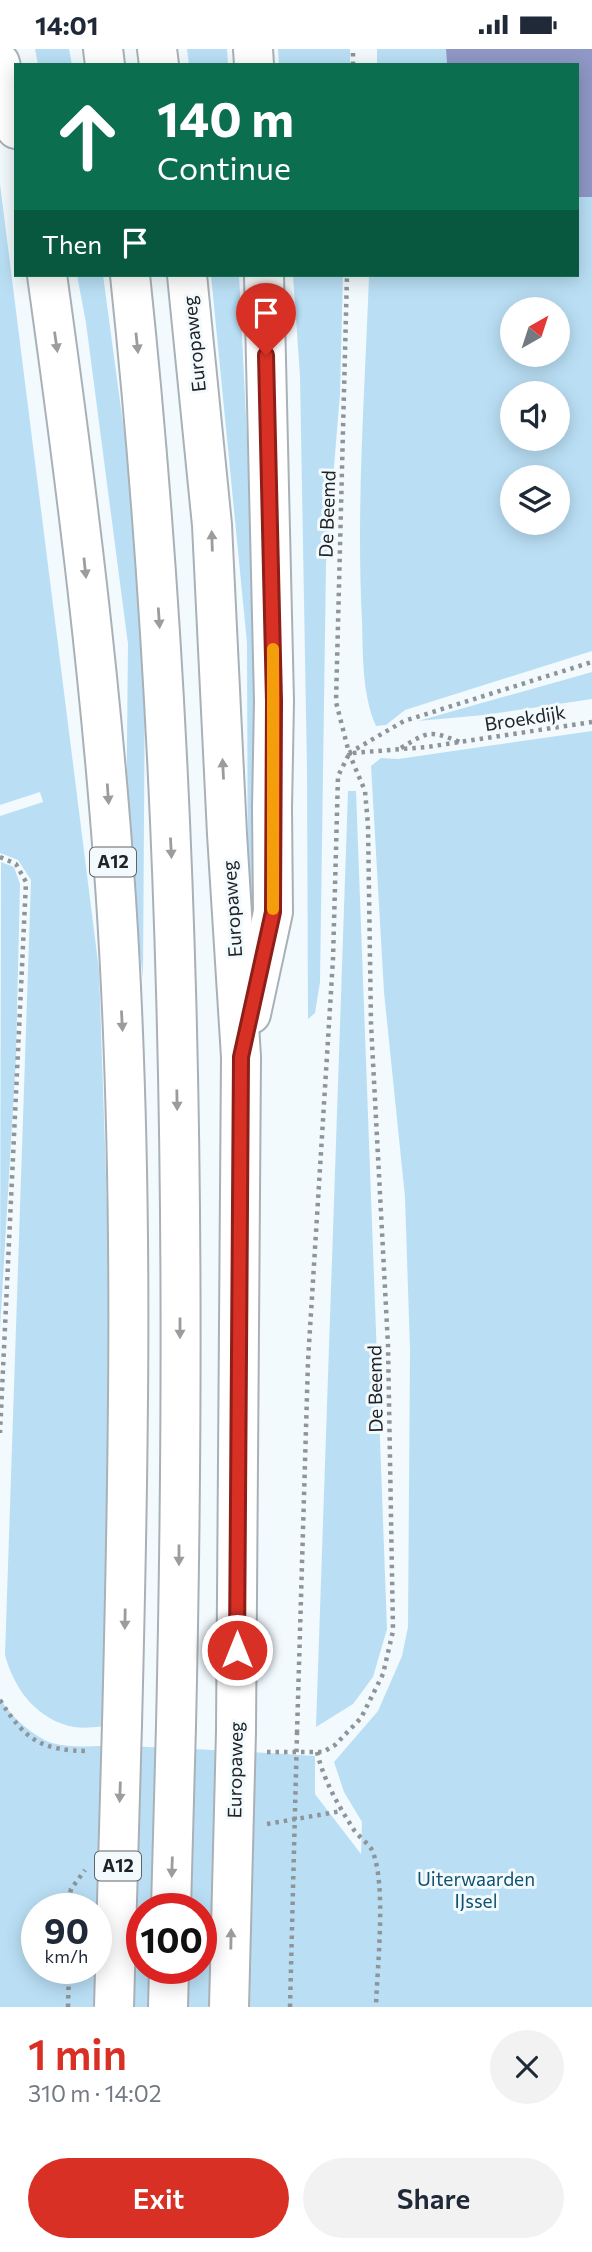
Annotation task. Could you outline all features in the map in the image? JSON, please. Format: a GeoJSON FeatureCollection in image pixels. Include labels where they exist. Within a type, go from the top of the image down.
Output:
{"type":"FeatureCollection","features":[{"type":"Feature","properties":{"kind":"highway"},"geometry":{"type":"LineString","coordinates":[[0,63],[14,121]]}},
{"type":"Feature","properties":{"kind":"highway","name":"A12"},"geometry":{"type":"LineString","coordinates":[[47,277],[80,516],[106,756],[125,1077],[129,1453],[110,1737],[114,2007]]}},
{"type":"Feature","properties":{"kind":"highway"},"geometry":{"type":"LineString","coordinates":[[130,277],[143,398],[161,653],[174,904],[180,1298],[176,1726],[171,1893]]}},
{"type":"Feature","properties":{"kind":"highway","name":"Europaweg"},"geometry":{"type":"LineString","coordinates":[[187,277],[212,526],[225,806],[241,1057],[249,1741],[229,2007]]}},
{"type":"Feature","properties":{"kind":"highway"},"geometry":{"type":"LineString","coordinates":[[241,1057],[273,912],[274,701],[264,277]]}},
{"type":"Feature","properties":{"kind":"highway"},"geometry":{"type":"LineString","coordinates":[[168,2007],[169,1984]]}},
{"type":"Feature","properties":{"kind":"path","name":"De Beemd"},"geometry":{"type":"LineString","coordinates":[[317,1752],[330,1750],[361,1718],[383,1674],[393,1631],[388,1345],[371,1024],[370,852],[365,791],[349,753],[336,702],[347,277]]}},
{"type":"Feature","properties":{"kind":"path"},"geometry":{"type":"LineString","coordinates":[[290,2007],[308,1361],[333,959],[338,776],[349,753],[404,721],[592,662]]}},
{"type":"Feature","properties":{"kind":"path","name":"Broekdijk"},"geometry":{"type":"LineString","coordinates":[[349,753],[461,742],[592,722]]}},
{"type":"Feature","properties":{"kind":"path"},"geometry":{"type":"LineString","coordinates":[[398,750],[426,733],[439,733],[461,742]]}},
{"type":"Feature","properties":{"kind":"path"},"geometry":{"type":"LineString","coordinates":[[0,857],[16,864],[26,882],[0,1433]]}},
{"type":"Feature","properties":{"kind":"path"},"geometry":{"type":"LineString","coordinates":[[0,1700],[16,1726],[39,1743],[71,1751],[110,1737]]}},
{"type":"Feature","properties":{"kind":"path"},"geometry":{"type":"LineString","coordinates":[[249,1741],[317,1752],[330,1790],[357,1834],[371,1849],[380,1882],[376,2007]]}},
{"type":"Feature","properties":{"kind":"path"},"geometry":{"type":"LineString","coordinates":[[68,2007],[69,1984]]}},
{"type":"Feature","properties":{"kind":"green space"},"geometry":{"type":"Polygon","coordinates":[[[35,49],[69,49],[72,63],[38,63],[35,49]]]}},
{"type":"Feature","properties":{"kind":"green space"},"geometry":{"type":"Polygon","coordinates":[[[187,49],[227,49],[228,63],[189,63],[187,49]]]}},
{"type":"Feature","properties":{"kind":"green space"},"geometry":{"type":"Polygon","coordinates":[[[278,49],[350,49],[350,63],[279,63],[278,49]]]}},
{"type":"Feature","properties":{"kind":"green space"},"geometry":{"type":"Polygon","coordinates":[[[377,49],[446,49],[447,63],[377,63],[377,49]]]}},
{"type":"Feature","properties":{"kind":"green space"},"geometry":{"type":"Polygon","coordinates":[[[0,184],[99,970],[110,1294],[119,1725],[91,1728],[61,1723],[38,1710],[14,1680],[5,1655],[31,880],[18,860],[0,853],[0,816],[43,802],[40,792],[0,805],[0,184]]]}},
{"type":"Feature","properties":{"kind":"green space"},"geometry":{"type":"Polygon","coordinates":[[[579,197],[592,197],[592,651],[405,710],[386,725],[376,726],[371,714],[364,675],[360,535],[369,277],[579,277],[579,197]]]}},
{"type":"Feature","properties":{"kind":"green space"},"geometry":{"type":"Polygon","coordinates":[[[77,277],[103,277],[127,453],[145,662],[143,978],[126,839],[128,644],[86,323],[77,277]]]}},
{"type":"Feature","properties":{"kind":"green space"},"geometry":{"type":"Polygon","coordinates":[[[211,277],[239,277],[259,682],[261,836],[248,918],[247,643],[211,277]]]}},
{"type":"Feature","properties":{"kind":"green space"},"geometry":{"type":"Polygon","coordinates":[[[293,277],[343,277],[340,394],[326,564],[320,982],[315,1013],[308,1019],[307,770],[300,376],[293,277]]]}},
{"type":"Feature","properties":{"kind":"green space"},"geometry":{"type":"Polygon","coordinates":[[[592,672],[592,699],[484,715],[418,721],[592,672]]]}},
{"type":"Feature","properties":{"kind":"green space","name":"Uiterwaarden IJssel"},"geometry":{"type":"Polygon","coordinates":[[[592,731],[592,2007],[0,2007],[0,1698],[15,1718],[30,1731],[61,1745],[315,1756],[315,1794],[361,1854],[362,1822],[344,1792],[334,1762],[378,1711],[402,1656],[408,1627],[410,1350],[405,1197],[384,992],[371,766],[381,758],[398,759],[592,731]]]}},
{"type":"Feature","properties":{"kind":"green space"},"geometry":{"type":"Polygon","coordinates":[[[348,791],[356,791],[387,1629],[373,1677],[353,1704],[316,1727],[348,791]]]}},
{"type":"Feature","properties":{"kind":"green space"},"geometry":{"type":"Polygon","coordinates":[[[1,862],[14,867],[20,884],[16,1058],[0,1328],[1,862]]]}},
{"type":"Feature","properties":{"kind":"shaded area"},"geometry":{"type":"Polygon","coordinates":[[[446,49],[592,49],[592,197],[579,197],[579,63],[447,63],[446,49]]]}},
{"type":"Feature","properties":{"kind":"slow traffic"},"geometry":{"type":"LineString","coordinates":[[273,649],[273,909]]}},
{"type":"Feature","properties":{"kind":"route"},"geometry":{"type":"LineString","coordinates":[[237,1650],[241,1057],[273,912],[274,701],[266,355]]}}]}
